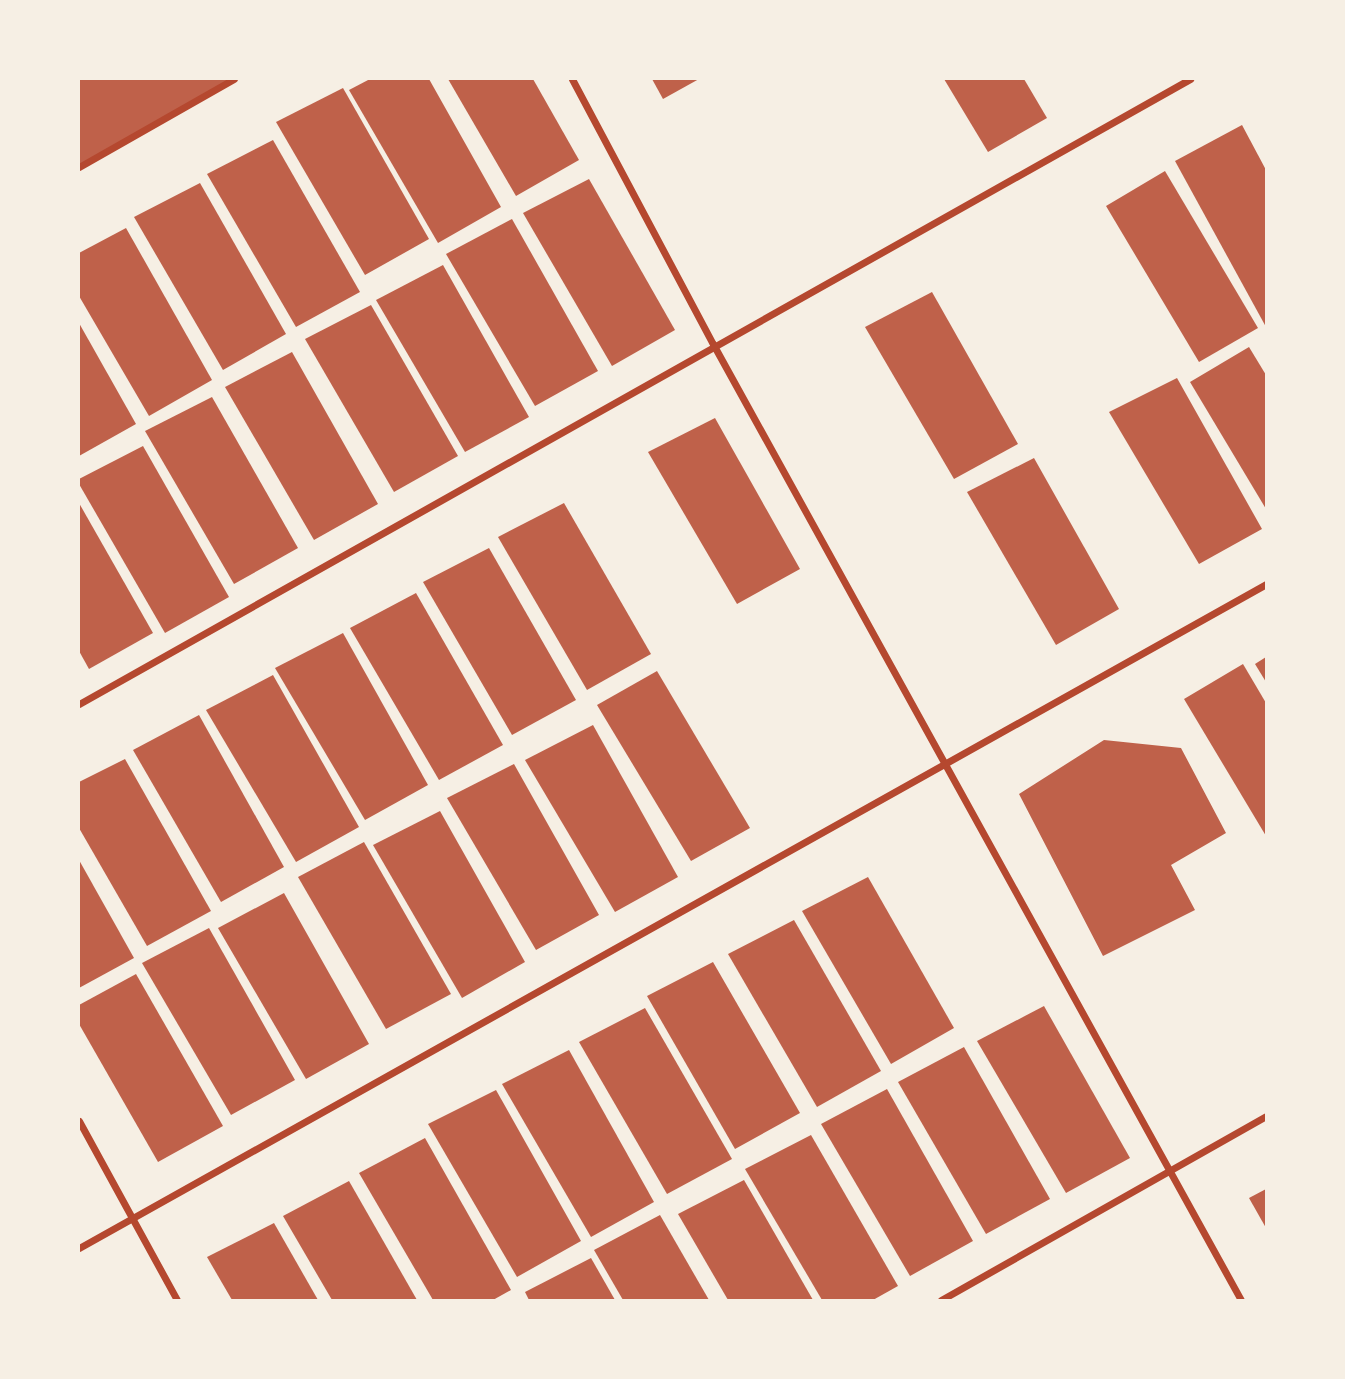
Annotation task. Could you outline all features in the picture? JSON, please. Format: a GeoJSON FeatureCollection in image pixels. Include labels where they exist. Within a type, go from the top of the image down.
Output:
{"type":"FeatureCollection","features":[{"type":"Feature","properties":{"kind":"street"},"geometry":{"type":"LineString","coordinates":[[79,167],[234,79]]}},
{"type":"Feature","properties":{"kind":"street"},"geometry":{"type":"LineString","coordinates":[[572,79],[713,344],[1241,1300]]}},
{"type":"Feature","properties":{"kind":"street"},"geometry":{"type":"LineString","coordinates":[[79,704],[713,344],[1190,79]]}},
{"type":"Feature","properties":{"kind":"street"},"geometry":{"type":"LineString","coordinates":[[79,1248],[1266,584]]}},
{"type":"Feature","properties":{"kind":"street"},"geometry":{"type":"LineString","coordinates":[[941,1300],[1266,1116]]}},
{"type":"Feature","properties":{"kind":"street"},"geometry":{"type":"LineString","coordinates":[[79,1121],[177,1300]]}},
{"type":"Feature","properties":{"kind":"building"},"geometry":{"type":"Polygon","coordinates":[[[79,79],[234,79],[79,167],[79,79]]]}},
{"type":"Feature","properties":{"kind":"building"},"geometry":{"type":"Polygon","coordinates":[[[370,79],[429,79],[501,207],[438,243],[349,90],[370,79]]]}},
{"type":"Feature","properties":{"kind":"building"},"geometry":{"type":"Polygon","coordinates":[[[448,79],[533,79],[579,160],[516,196],[448,79]]]}},
{"type":"Feature","properties":{"kind":"building"},"geometry":{"type":"Polygon","coordinates":[[[652,79],[699,79],[663,99],[652,79]]]}},
{"type":"Feature","properties":{"kind":"building"},"geometry":{"type":"Polygon","coordinates":[[[944,79],[1024,79],[1047,118],[988,152],[944,79]]]}},
{"type":"Feature","properties":{"kind":"building"},"geometry":{"type":"Polygon","coordinates":[[[343,88],[429,239],[365,275],[276,122],[343,88]]]}},
{"type":"Feature","properties":{"kind":"building"},"geometry":{"type":"Polygon","coordinates":[[[1242,125],[1266,170],[1266,327],[1175,161],[1242,125]]]}},
{"type":"Feature","properties":{"kind":"building"},"geometry":{"type":"Polygon","coordinates":[[[273,140],[360,292],[296,327],[207,174],[273,140]]]}},
{"type":"Feature","properties":{"kind":"building"},"geometry":{"type":"Polygon","coordinates":[[[1165,171],[1258,328],[1199,362],[1106,206],[1165,171]]]}},
{"type":"Feature","properties":{"kind":"building"},"geometry":{"type":"Polygon","coordinates":[[[589,179],[675,330],[612,366],[523,213],[589,179]]]}},
{"type":"Feature","properties":{"kind":"building"},"geometry":{"type":"Polygon","coordinates":[[[200,183],[286,334],[223,370],[134,217],[200,183]]]}},
{"type":"Feature","properties":{"kind":"building"},"geometry":{"type":"Polygon","coordinates":[[[512,219],[598,371],[535,406],[446,254],[512,219]]]}},
{"type":"Feature","properties":{"kind":"building"},"geometry":{"type":"Polygon","coordinates":[[[126,228],[212,380],[149,416],[79,296],[79,253],[126,228]]]}},
{"type":"Feature","properties":{"kind":"building"},"geometry":{"type":"Polygon","coordinates":[[[443,265],[529,417],[465,452],[376,300],[443,265]]]}},
{"type":"Feature","properties":{"kind":"building"},"geometry":{"type":"Polygon","coordinates":[[[932,292],[1018,444],[954,479],[865,327],[932,292]]]}},
{"type":"Feature","properties":{"kind":"building"},"geometry":{"type":"Polygon","coordinates":[[[371,305],[458,456],[394,492],[305,339],[371,305]]]}},
{"type":"Feature","properties":{"kind":"building"},"geometry":{"type":"Polygon","coordinates":[[[79,323],[136,424],[79,456],[79,323]]]}},
{"type":"Feature","properties":{"kind":"building"},"geometry":{"type":"Polygon","coordinates":[[[1249,347],[1266,375],[1266,509],[1190,382],[1249,347]]]}},
{"type":"Feature","properties":{"kind":"building"},"geometry":{"type":"Polygon","coordinates":[[[292,352],[378,504],[314,540],[225,387],[292,352]]]}},
{"type":"Feature","properties":{"kind":"building"},"geometry":{"type":"Polygon","coordinates":[[[1177,378],[1262,529],[1199,564],[1109,412],[1177,378]]]}},
{"type":"Feature","properties":{"kind":"building"},"geometry":{"type":"Polygon","coordinates":[[[212,397],[298,548],[234,584],[145,431],[212,397]]]}},
{"type":"Feature","properties":{"kind":"building"},"geometry":{"type":"Polygon","coordinates":[[[715,418],[800,569],[737,604],[648,452],[715,418]]]}},
{"type":"Feature","properties":{"kind":"building"},"geometry":{"type":"Polygon","coordinates":[[[143,446],[229,597],[165,633],[79,484],[79,479],[143,446]]]}},
{"type":"Feature","properties":{"kind":"building"},"geometry":{"type":"Polygon","coordinates":[[[1034,458],[1119,609],[1056,645],[967,492],[1034,458]]]}},
{"type":"Feature","properties":{"kind":"building"},"geometry":{"type":"Polygon","coordinates":[[[79,503],[153,633],[89,669],[79,651],[79,503]]]}},
{"type":"Feature","properties":{"kind":"building"},"geometry":{"type":"Polygon","coordinates":[[[564,503],[651,654],[587,690],[498,537],[564,503]]]}},
{"type":"Feature","properties":{"kind":"building"},"geometry":{"type":"Polygon","coordinates":[[[489,548],[576,700],[512,735],[423,582],[489,548]]]}},
{"type":"Feature","properties":{"kind":"building"},"geometry":{"type":"Polygon","coordinates":[[[416,593],[503,745],[439,780],[350,628],[416,593]]]}},
{"type":"Feature","properties":{"kind":"building"},"geometry":{"type":"Polygon","coordinates":[[[343,633],[428,785],[365,820],[275,668],[343,633]]]}},
{"type":"Feature","properties":{"kind":"building"},"geometry":{"type":"Polygon","coordinates":[[[1266,657],[1266,682],[1255,664],[1266,657]]]}},
{"type":"Feature","properties":{"kind":"building"},"geometry":{"type":"Polygon","coordinates":[[[1243,664],[1266,703],[1266,836],[1184,699],[1243,664]]]}},
{"type":"Feature","properties":{"kind":"building"},"geometry":{"type":"Polygon","coordinates":[[[657,671],[750,828],[691,861],[597,705],[657,671]]]}},
{"type":"Feature","properties":{"kind":"building"},"geometry":{"type":"Polygon","coordinates":[[[273,675],[359,827],[296,862],[206,710],[273,675]]]}},
{"type":"Feature","properties":{"kind":"building"},"geometry":{"type":"Polygon","coordinates":[[[199,715],[284,867],[221,902],[133,750],[199,715]]]}},
{"type":"Feature","properties":{"kind":"building"},"geometry":{"type":"Polygon","coordinates":[[[593,725],[678,877],[615,912],[525,760],[593,725]]]}},
{"type":"Feature","properties":{"kind":"building"},"geometry":{"type":"Polygon","coordinates":[[[1104,740],[1181,748],[1226,833],[1171,865],[1195,910],[1103,956],[1019,794],[1104,740]]]}},
{"type":"Feature","properties":{"kind":"building"},"geometry":{"type":"Polygon","coordinates":[[[125,759],[211,911],[147,946],[79,828],[79,782],[125,759]]]}},
{"type":"Feature","properties":{"kind":"building"},"geometry":{"type":"Polygon","coordinates":[[[514,764],[599,915],[536,950],[447,798],[514,764]]]}},
{"type":"Feature","properties":{"kind":"building"},"geometry":{"type":"Polygon","coordinates":[[[440,811],[525,962],[462,998],[373,845],[440,811]]]}},
{"type":"Feature","properties":{"kind":"building"},"geometry":{"type":"Polygon","coordinates":[[[364,842],[451,994],[386,1029],[298,877],[364,842]]]}},
{"type":"Feature","properties":{"kind":"building"},"geometry":{"type":"Polygon","coordinates":[[[79,860],[134,958],[79,988],[79,860]]]}},
{"type":"Feature","properties":{"kind":"building"},"geometry":{"type":"Polygon","coordinates":[[[868,877],[954,1028],[891,1064],[802,911],[868,877]]]}},
{"type":"Feature","properties":{"kind":"building"},"geometry":{"type":"Polygon","coordinates":[[[284,893],[369,1044],[306,1079],[218,928],[284,893]]]}},
{"type":"Feature","properties":{"kind":"building"},"geometry":{"type":"Polygon","coordinates":[[[794,920],[881,1071],[817,1107],[728,954],[794,920]]]}},
{"type":"Feature","properties":{"kind":"building"},"geometry":{"type":"Polygon","coordinates":[[[209,928],[295,1080],[231,1115],[142,963],[209,928]]]}},
{"type":"Feature","properties":{"kind":"building"},"geometry":{"type":"Polygon","coordinates":[[[713,962],[800,1113],[735,1149],[647,996],[713,962]]]}},
{"type":"Feature","properties":{"kind":"building"},"geometry":{"type":"Polygon","coordinates":[[[136,974],[223,1126],[158,1162],[79,1024],[79,1005],[136,974]]]}},
{"type":"Feature","properties":{"kind":"building"},"geometry":{"type":"Polygon","coordinates":[[[1044,1006],[1130,1158],[1066,1193],[977,1041],[1044,1006]]]}},
{"type":"Feature","properties":{"kind":"building"},"geometry":{"type":"Polygon","coordinates":[[[645,1008],[732,1159],[667,1194],[579,1042],[645,1008]]]}},
{"type":"Feature","properties":{"kind":"building"},"geometry":{"type":"Polygon","coordinates":[[[964,1047],[1050,1199],[986,1234],[898,1082],[964,1047]]]}},
{"type":"Feature","properties":{"kind":"building"},"geometry":{"type":"Polygon","coordinates":[[[569,1050],[654,1202],[591,1237],[502,1084],[569,1050]]]}},
{"type":"Feature","properties":{"kind":"building"},"geometry":{"type":"Polygon","coordinates":[[[887,1089],[973,1241],[910,1276],[821,1124],[887,1089]]]}},
{"type":"Feature","properties":{"kind":"building"},"geometry":{"type":"Polygon","coordinates":[[[496,1090],[581,1241],[517,1277],[428,1124],[496,1090]]]}},
{"type":"Feature","properties":{"kind":"building"},"geometry":{"type":"Polygon","coordinates":[[[811,1135],[898,1286],[873,1300],[822,1300],[745,1169],[811,1135]]]}},
{"type":"Feature","properties":{"kind":"building"},"geometry":{"type":"Polygon","coordinates":[[[425,1138],[511,1290],[493,1300],[433,1300],[359,1173],[425,1138]]]}},
{"type":"Feature","properties":{"kind":"building"},"geometry":{"type":"Polygon","coordinates":[[[744,1180],[813,1300],[728,1300],[678,1214],[744,1180]]]}},
{"type":"Feature","properties":{"kind":"building"},"geometry":{"type":"Polygon","coordinates":[[[349,1181],[417,1300],[332,1300],[283,1216],[349,1181]]]}},
{"type":"Feature","properties":{"kind":"building"},"geometry":{"type":"Polygon","coordinates":[[[1266,1189],[1266,1228],[1249,1198],[1266,1189]]]}},
{"type":"Feature","properties":{"kind":"building"},"geometry":{"type":"Polygon","coordinates":[[[660,1215],[709,1300],[623,1300],[594,1250],[660,1215]]]}},
{"type":"Feature","properties":{"kind":"building"},"geometry":{"type":"Polygon","coordinates":[[[274,1223],[318,1300],[232,1300],[207,1257],[274,1223]]]}},
{"type":"Feature","properties":{"kind":"building"},"geometry":{"type":"Polygon","coordinates":[[[591,1258],[615,1300],[529,1300],[525,1292],[591,1258]]]}}]}
